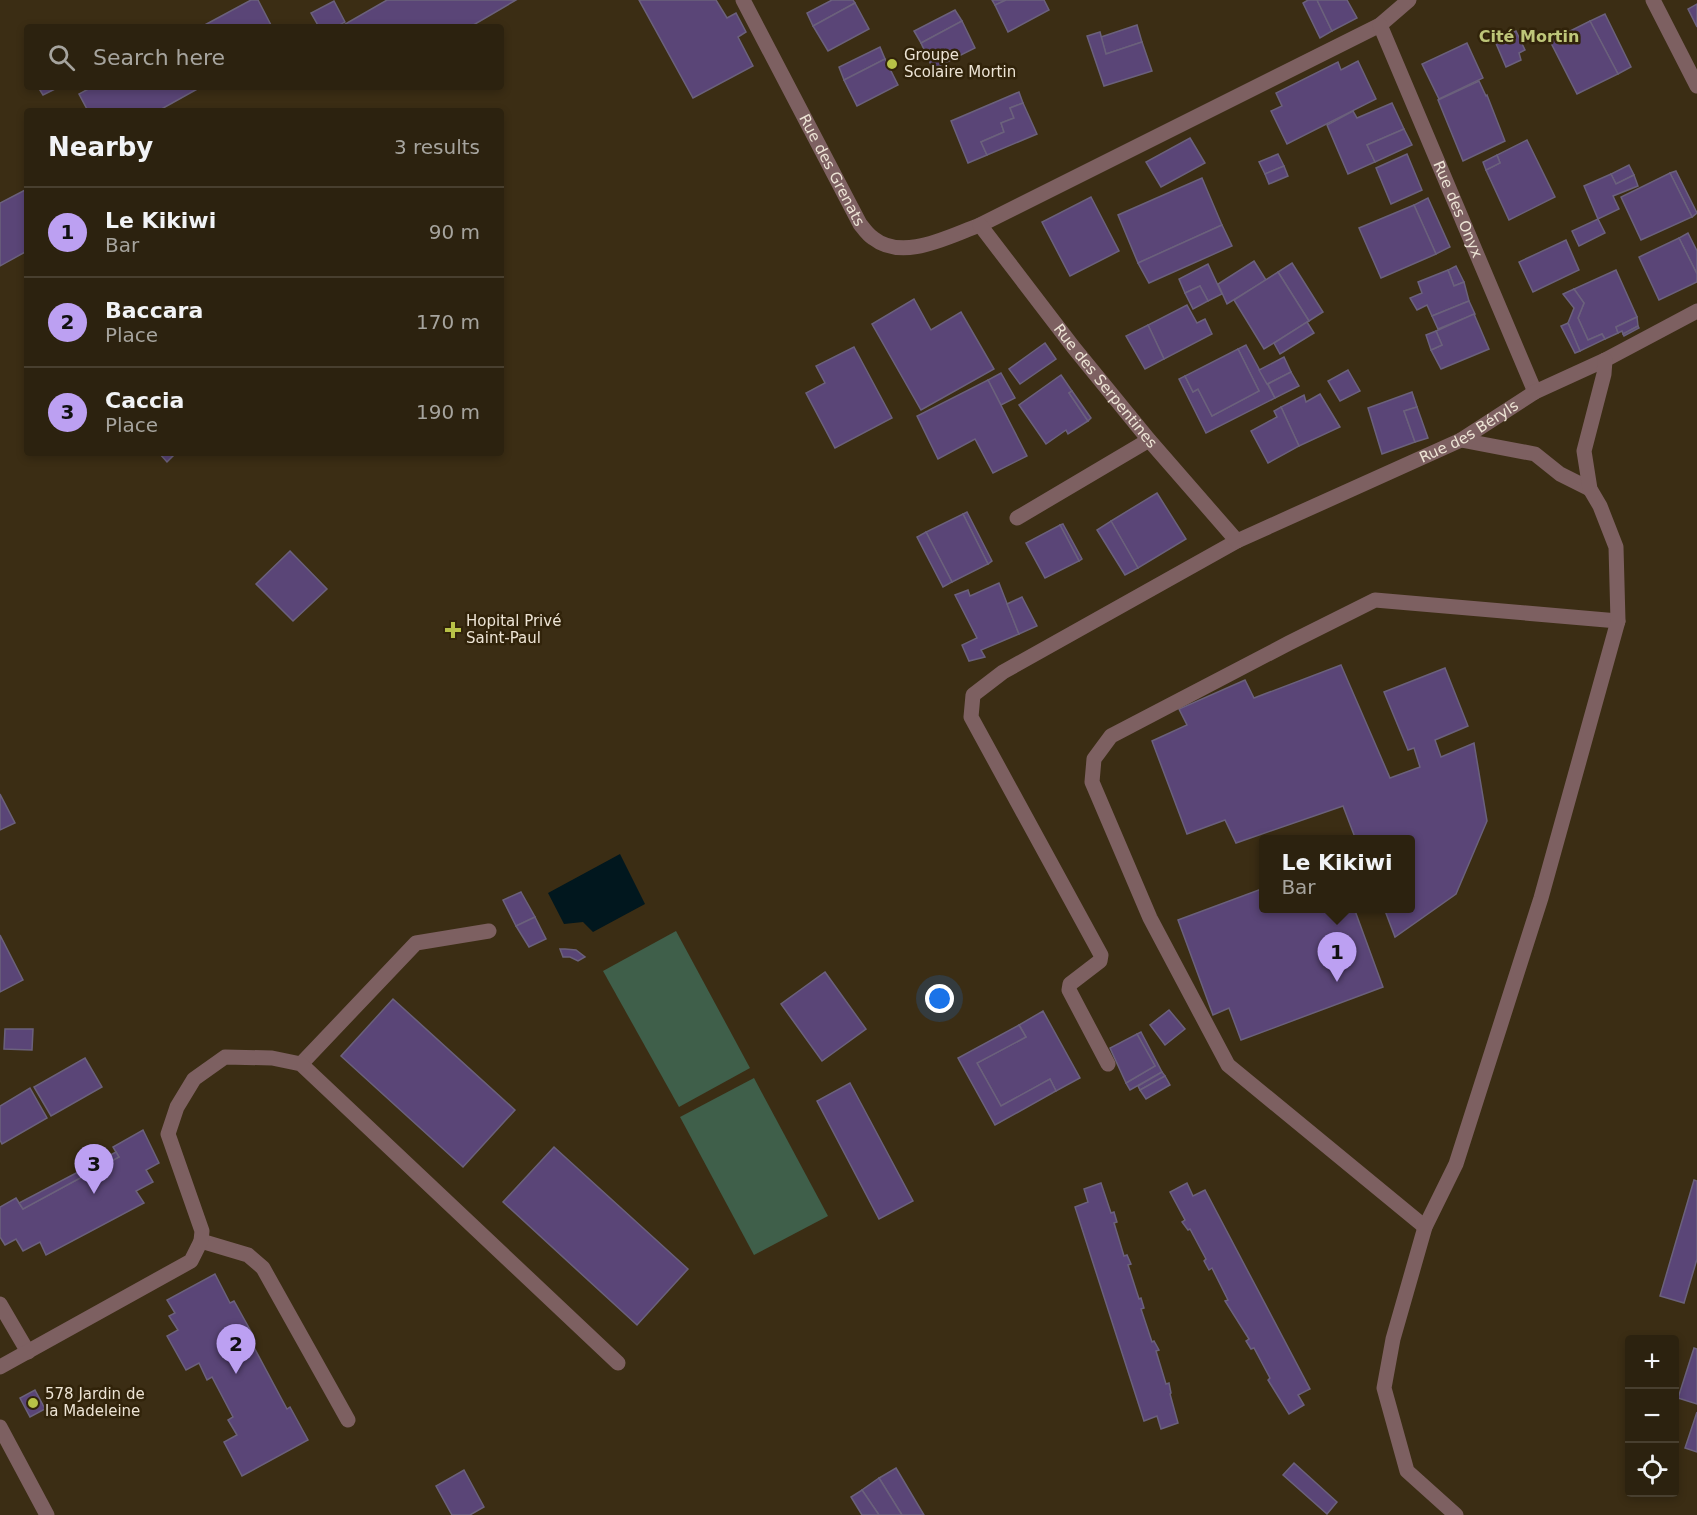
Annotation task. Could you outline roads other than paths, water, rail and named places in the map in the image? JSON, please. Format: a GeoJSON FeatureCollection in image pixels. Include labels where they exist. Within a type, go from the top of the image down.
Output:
{"type":"FeatureCollection","features":[{"type":"Feature","properties":{"kind":"street","name":"Rue des Grenats"},"geometry":{"type":"LineString","coordinates":[[743,0],[860,224],[873,239],[889,247],[905,249],[919,247],[980,225],[1380,25],[1410,0]]}},
{"type":"Feature","properties":{"kind":"street"},"geometry":{"type":"LineString","coordinates":[[1653,0],[1697,86]]}},
{"type":"Feature","properties":{"kind":"street","name":"Rue des Onyx"},"geometry":{"type":"LineString","coordinates":[[1380,25],[1535,392]]}},
{"type":"Feature","properties":{"kind":"street","name":"Rue des Serpentines"},"geometry":{"type":"LineString","coordinates":[[980,225],[1074,348],[1149,440],[1237,541]]}},
{"type":"Feature","properties":{"kind":"street","name":"Rue des Béryls"},"geometry":{"type":"LineString","coordinates":[[1108,1064],[1069,990],[1070,984],[1100,961],[1101,955],[971,717],[973,695],[1003,672],[1237,541],[1461,440],[1535,392],[1605,360],[1697,311]]}},
{"type":"Feature","properties":{"kind":"street"},"geometry":{"type":"LineString","coordinates":[[1456,1515],[1407,1471],[1384,1388],[1393,1340],[1425,1227],[1456,1164],[1534,921],[1618,621],[1616,547],[1600,506],[1590,489],[1584,451],[1604,374],[1605,360]]}},
{"type":"Feature","properties":{"kind":"street"},"geometry":{"type":"LineString","coordinates":[[1017,518],[1149,440]]}},
{"type":"Feature","properties":{"kind":"street"},"geometry":{"type":"LineString","coordinates":[[1461,440],[1535,454],[1560,474],[1590,489]]}},
{"type":"Feature","properties":{"kind":"street"},"geometry":{"type":"LineString","coordinates":[[1425,1227],[1228,1065],[1150,918],[1092,782],[1094,759],[1111,736],[1375,600],[1618,621]]}},
{"type":"Feature","properties":{"kind":"street"},"geometry":{"type":"LineString","coordinates":[[301,1064],[416,943],[489,931]]}},
{"type":"Feature","properties":{"kind":"street"},"geometry":{"type":"LineString","coordinates":[[0,1367],[190,1261],[201,1241],[202,1231],[168,1134],[177,1107],[194,1079],[225,1058],[272,1058],[301,1064],[618,1363]]}},
{"type":"Feature","properties":{"kind":"street"},"geometry":{"type":"LineString","coordinates":[[201,1241],[248,1255],[263,1269],[348,1420]]}},
{"type":"Feature","properties":{"kind":"street"},"geometry":{"type":"LineString","coordinates":[[0,1304],[28,1352]]}},
{"type":"Feature","properties":{"kind":"street"},"geometry":{"type":"LineString","coordinates":[[0,1427],[46,1515]]}},
{"type":"Feature","properties":{"kind":"water"},"geometry":{"type":"Polygon","coordinates":[[[620,854],[645,904],[593,932],[583,922],[564,924],[548,893],[620,854]]]}},
{"type":"Feature","properties":{"kind":"place","name":"Groupe Scolaire Mortin"},"geometry":{"type":"Point","coordinates":[892,64]}},
{"type":"Feature","properties":{"kind":"place","name":"Hopital Privé Saint-Paul"},"geometry":{"type":"Point","coordinates":[453,630]}},
{"type":"Feature","properties":{"kind":"place","name":"Le Kikiwi"},"geometry":{"type":"Point","coordinates":[1337,982]}},
{"type":"Feature","properties":{"kind":"place","name":"Caccia"},"geometry":{"type":"Point","coordinates":[94,1194]}},
{"type":"Feature","properties":{"kind":"place","name":"Baccara"},"geometry":{"type":"Point","coordinates":[236,1374]}},
{"type":"Feature","properties":{"kind":"place","name":"578 Jardin de la Madeleine"},"geometry":{"type":"Point","coordinates":[33,1403]}},
{"type":"Feature","properties":{"kind":"district","name":"Cité Mortin"},"geometry":{"type":"Point","coordinates":[1529,36]}}]}
